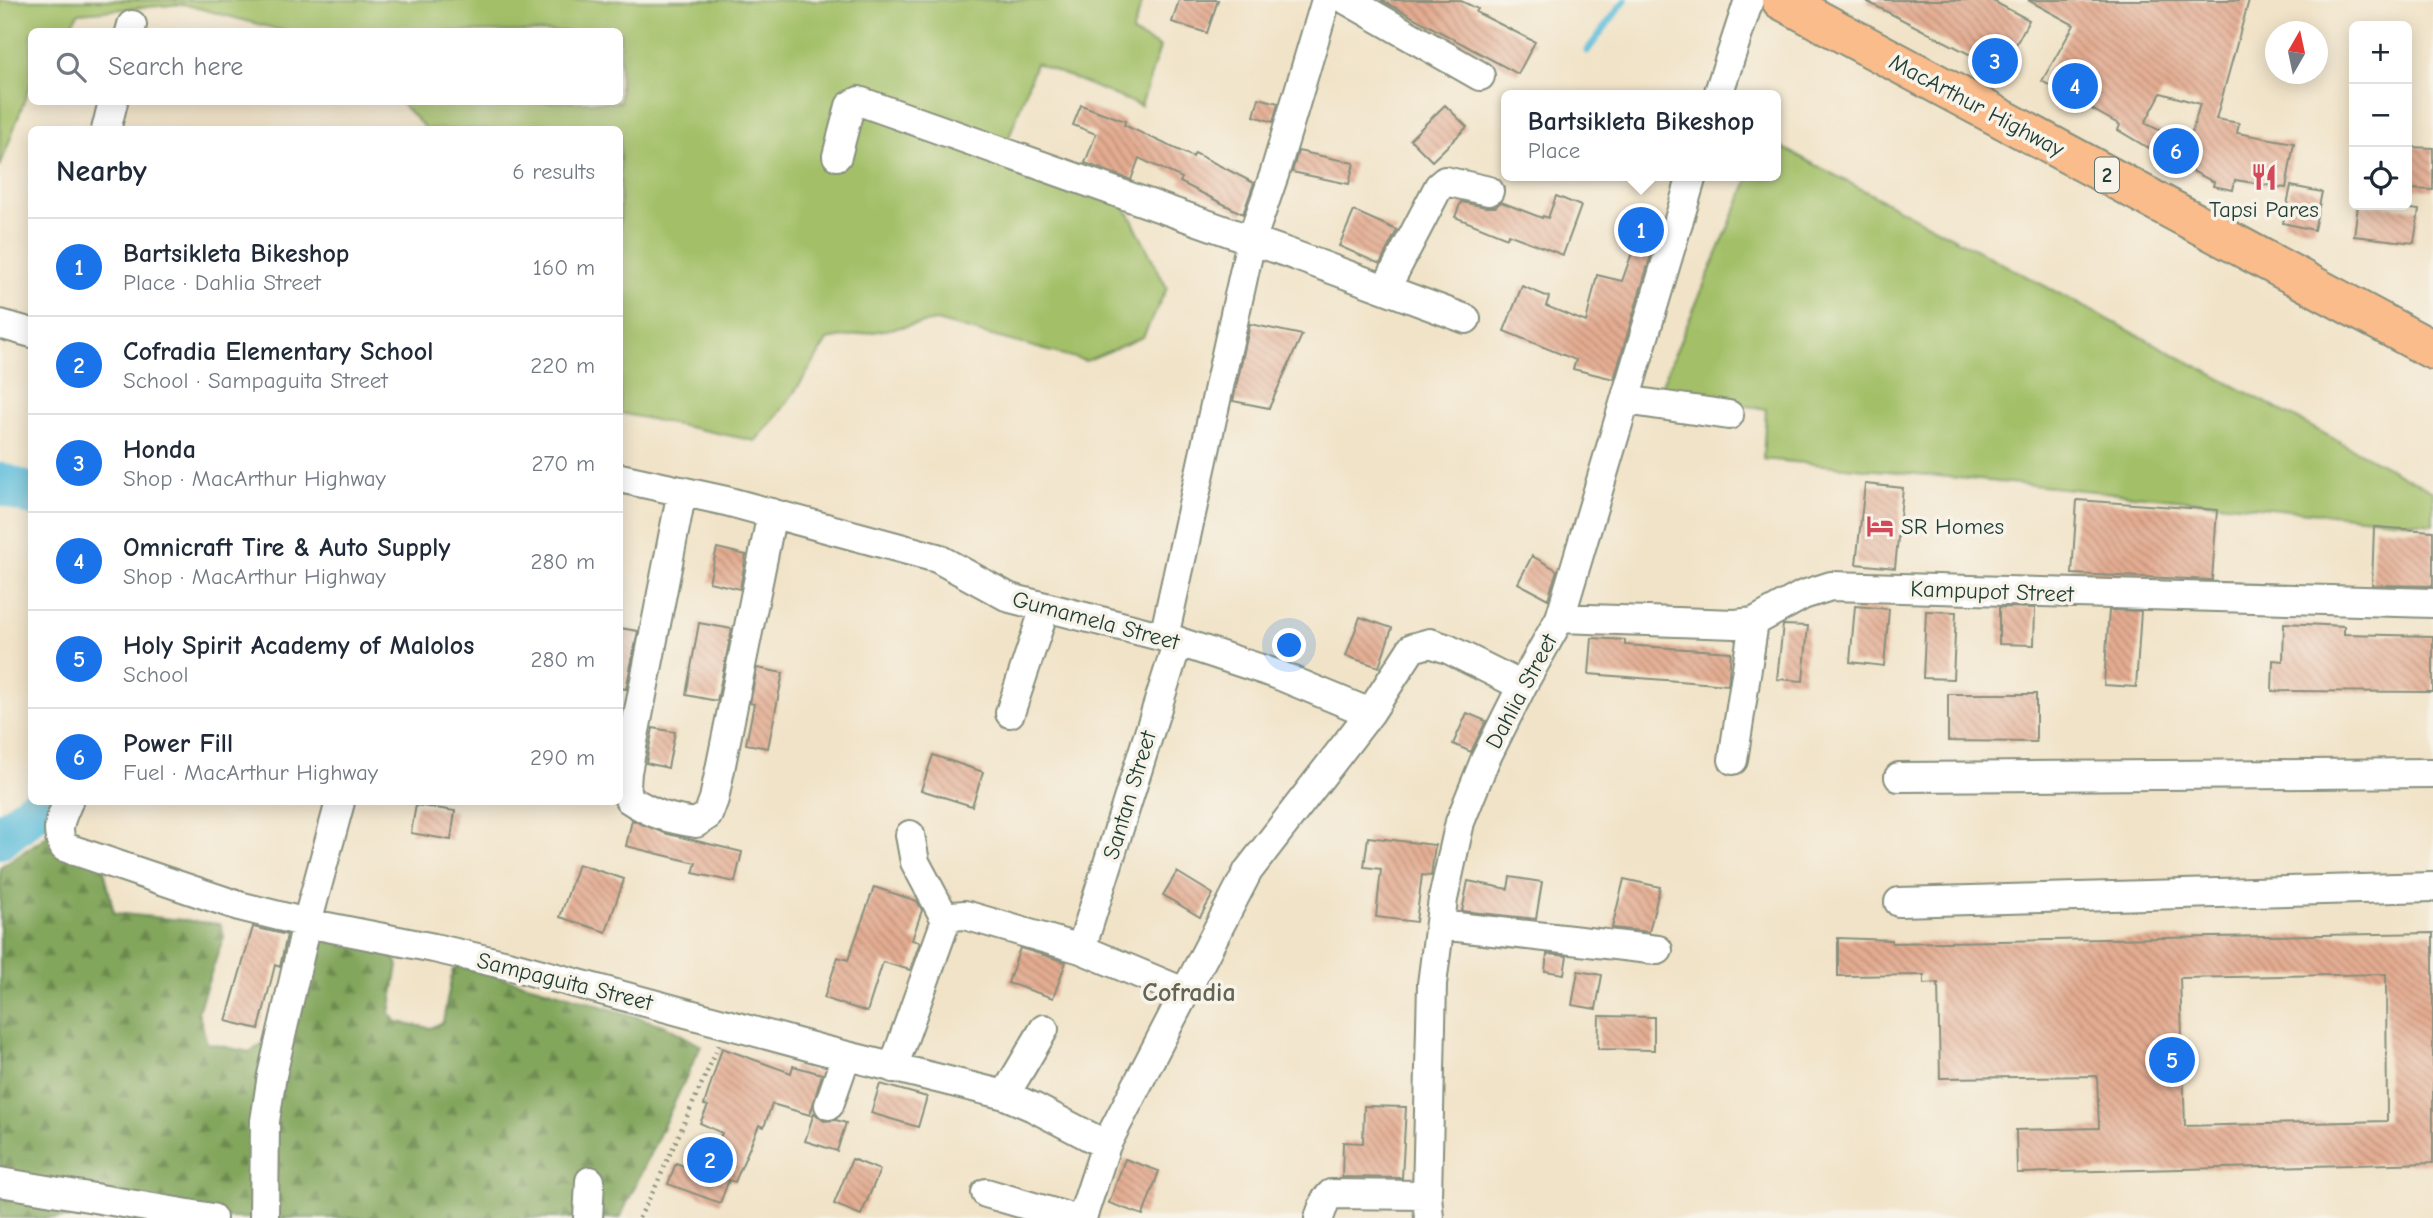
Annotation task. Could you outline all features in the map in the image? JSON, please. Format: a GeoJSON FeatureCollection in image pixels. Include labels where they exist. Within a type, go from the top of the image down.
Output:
{"type":"FeatureCollection","features":[{"type":"Feature","properties":{"kind":"highway","name":"MacArthur Highway"},"geometry":{"type":"LineString","coordinates":[[1781,0],[2433,350]]}},
{"type":"Feature","properties":{"kind":"street","name":"Santan Street"},"geometry":{"type":"LineString","coordinates":[[1082,949],[1171,639],[1251,241],[1280,155],[1326,0]]}},
{"type":"Feature","properties":{"kind":"street"},"geometry":{"type":"LineString","coordinates":[[1346,0],[1480,76]]}},
{"type":"Feature","properties":{"kind":"street"},"geometry":{"type":"LineString","coordinates":[[1720,90],[1749,0]]}},
{"type":"Feature","properties":{"kind":"street"},"geometry":{"type":"LineString","coordinates":[[837,156],[850,106],[859,102],[1386,288],[1466,319]]}},
{"type":"Feature","properties":{"kind":"street"},"geometry":{"type":"LineString","coordinates":[[107,126],[112,105]]}},
{"type":"Feature","properties":{"kind":"street"},"geometry":{"type":"LineString","coordinates":[[1386,288],[1439,186],[1446,181],[1457,182],[1489,191]]}},
{"type":"Feature","properties":{"kind":"street","name":"Dahlia Street"},"geometry":{"type":"LineString","coordinates":[[1428,1206],[1432,985],[1443,899],[1460,822],[1485,760],[1560,618],[1691,181]]}},
{"type":"Feature","properties":{"kind":"street"},"geometry":{"type":"LineString","coordinates":[[0,324],[28,332]]}},
{"type":"Feature","properties":{"kind":"street"},"geometry":{"type":"LineString","coordinates":[[1625,400],[1729,415]]}},
{"type":"Feature","properties":{"kind":"street","name":"Gumamela Street"},"geometry":{"type":"LineString","coordinates":[[623,479],[772,513],[937,558],[1010,598],[1171,639],[1276,674],[1370,713]]}},
{"type":"Feature","properties":{"kind":"street"},"geometry":{"type":"LineString","coordinates":[[682,491],[626,786],[629,799],[650,813],[676,820],[696,823],[708,816],[714,799],[772,513]]}},
{"type":"Feature","properties":{"kind":"street","name":"Kampupot Street"},"geometry":{"type":"LineString","coordinates":[[1560,618],[1735,624],[1754,622],[1803,595],[1831,586],[2433,603]]}},
{"type":"Feature","properties":{"kind":"street"},"geometry":{"type":"LineString","coordinates":[[1010,713],[1045,608]]}},
{"type":"Feature","properties":{"kind":"street"},"geometry":{"type":"LineString","coordinates":[[1733,760],[1754,622]]}},
{"type":"Feature","properties":{"kind":"street"},"geometry":{"type":"LineString","coordinates":[[1082,1218],[1106,1145],[1248,872],[1370,713],[1412,648],[1430,643],[1448,649],[1522,686]]}},
{"type":"Feature","properties":{"kind":"street"},"geometry":{"type":"LineString","coordinates":[[1899,777],[2433,773]]}},
{"type":"Feature","properties":{"kind":"street","name":"Sampaguita Street"},"geometry":{"type":"LineString","coordinates":[[67,805],[58,824],[58,837],[64,847],[239,906],[516,967],[846,1056],[1005,1095],[1106,1145]]}},
{"type":"Feature","properties":{"kind":"street"},"geometry":{"type":"LineString","coordinates":[[264,1218],[265,1121],[272,1076],[307,923],[339,805]]}},
{"type":"Feature","properties":{"kind":"street"},"geometry":{"type":"LineString","coordinates":[[911,835],[915,862],[946,920]]}},
{"type":"Feature","properties":{"kind":"street"},"geometry":{"type":"LineString","coordinates":[[1899,902],[2433,887]]}},
{"type":"Feature","properties":{"kind":"street"},"geometry":{"type":"LineString","coordinates":[[893,1068],[946,920],[952,916],[965,915],[1082,949],[1186,993]]}},
{"type":"Feature","properties":{"kind":"street"},"geometry":{"type":"LineString","coordinates":[[1440,925],[1658,950]]}},
{"type":"Feature","properties":{"kind":"street"},"geometry":{"type":"LineString","coordinates":[[1005,1095],[1044,1028]]}},
{"type":"Feature","properties":{"kind":"street"},"geometry":{"type":"LineString","coordinates":[[830,1105],[846,1056]]}},
{"type":"Feature","properties":{"kind":"street"},"geometry":{"type":"LineString","coordinates":[[588,1218],[590,1181]]}},
{"type":"Feature","properties":{"kind":"street"},"geometry":{"type":"LineString","coordinates":[[0,1182],[212,1218]]}},
{"type":"Feature","properties":{"kind":"street"},"geometry":{"type":"LineString","coordinates":[[986,1194],[1071,1218]]}},
{"type":"Feature","properties":{"kind":"street"},"geometry":{"type":"LineString","coordinates":[[1319,1218],[1325,1201],[1331,1194],[1428,1206]]}},
{"type":"Feature","properties":{"kind":"path"},"geometry":{"type":"LineString","coordinates":[[639,1218],[729,1025]]}},
{"type":"Feature","properties":{"kind":"green space"},"geometry":{"type":"Polygon","coordinates":[[[0,0],[1143,0],[1132,33],[1160,47],[1141,106],[1036,63],[1003,154],[1124,204],[1167,288],[1143,337],[1086,361],[936,321],[827,340],[794,393],[755,441],[623,414],[623,126],[423,126],[403,105],[623,105],[623,28],[273,28],[183,4],[79,13],[68,28],[28,28],[28,90],[0,167],[0,0]]]}},
{"type":"Feature","properties":{"kind":"green space"},"geometry":{"type":"Polygon","coordinates":[[[1781,147],[2433,491],[2433,524],[1763,459],[1766,409],[1659,391],[1748,181],[1781,181],[1781,147]]]}},
{"type":"Feature","properties":{"kind":"green space"},"geometry":{"type":"Polygon","coordinates":[[[61,827],[101,856],[114,913],[220,924],[224,936],[198,1011],[207,1043],[249,1052],[272,1038],[320,933],[392,953],[398,965],[390,1013],[397,1022],[431,1028],[443,1022],[453,969],[459,966],[666,1026],[701,1046],[620,1218],[0,1218],[0,867],[61,827]]]}},
{"type":"Feature","properties":{"kind":"building"},"geometry":{"type":"Polygon","coordinates":[[[1179,0],[1218,0],[1207,33],[1172,22],[1179,0]]]}},
{"type":"Feature","properties":{"kind":"building"},"geometry":{"type":"Polygon","coordinates":[[[1381,0],[1459,0],[1478,9],[1476,12],[1535,42],[1518,74],[1381,0]]]}},
{"type":"Feature","properties":{"kind":"building"},"geometry":{"type":"Polygon","coordinates":[[[1864,0],[1991,0],[2029,20],[2002,71],[1864,0]]]}},
{"type":"Feature","properties":{"kind":"building"},"geometry":{"type":"Polygon","coordinates":[[[2028,0],[2249,0],[2216,119],[2239,123],[2237,133],[2294,143],[2286,188],[2235,180],[2233,190],[2213,186],[2214,182],[2155,152],[2118,130],[2120,125],[2042,81],[2074,25],[2028,0]],[[2161,93],[2145,123],[2188,145],[2200,104],[2161,93]]]}},
{"type":"Feature","properties":{"kind":"building"},"geometry":{"type":"Polygon","coordinates":[[[1259,98],[1278,103],[1273,122],[1254,116],[1259,98]]]}},
{"type":"Feature","properties":{"kind":"building"},"geometry":{"type":"Polygon","coordinates":[[[1081,105],[1125,121],[1124,125],[1193,157],[1195,153],[1254,183],[1243,214],[1180,182],[1182,178],[1139,158],[1131,180],[1085,163],[1096,134],[1073,125],[1081,105]]]}},
{"type":"Feature","properties":{"kind":"building"},"geometry":{"type":"Polygon","coordinates":[[[1445,105],[1467,127],[1432,161],[1410,139],[1445,105]]]}},
{"type":"Feature","properties":{"kind":"building"},"geometry":{"type":"Polygon","coordinates":[[[2412,147],[2433,148],[2433,190],[2412,189],[2412,147]]]}},
{"type":"Feature","properties":{"kind":"building"},"geometry":{"type":"Polygon","coordinates":[[[1298,151],[1354,163],[1349,184],[1292,172],[1298,151]]]}},
{"type":"Feature","properties":{"kind":"building"},"geometry":{"type":"Polygon","coordinates":[[[2291,186],[2322,192],[2314,230],[2283,223],[2291,186]]]}},
{"type":"Feature","properties":{"kind":"building"},"geometry":{"type":"Polygon","coordinates":[[[1556,196],[1581,206],[1563,255],[1508,234],[1507,238],[1455,217],[1461,202],[1495,207],[1501,202],[1548,218],[1556,196]]]}},
{"type":"Feature","properties":{"kind":"building"},"geometry":{"type":"Polygon","coordinates":[[[2357,210],[2419,210],[2414,243],[2354,236],[2357,210]]]}},
{"type":"Feature","properties":{"kind":"building"},"geometry":{"type":"Polygon","coordinates":[[[1354,211],[1397,230],[1380,264],[1339,246],[1354,211]]]}},
{"type":"Feature","properties":{"kind":"building"},"geometry":{"type":"Polygon","coordinates":[[[1643,222],[1659,228],[1614,379],[1573,369],[1576,360],[1504,331],[1522,286],[1549,297],[1546,306],[1586,322],[1597,275],[1622,281],[1643,222]]]}},
{"type":"Feature","properties":{"kind":"building"},"geometry":{"type":"Polygon","coordinates":[[[1250,324],[1302,335],[1269,408],[1233,401],[1250,324]]]}},
{"type":"Feature","properties":{"kind":"building","name":"SR Homes"},"geometry":{"type":"Polygon","coordinates":[[[1865,484],[1903,488],[1895,568],[1856,564],[1865,484]]]}},
{"type":"Feature","properties":{"kind":"building"},"geometry":{"type":"Polygon","coordinates":[[[2077,500],[2217,510],[2212,580],[2072,574],[2077,500]]]}},
{"type":"Feature","properties":{"kind":"building"},"geometry":{"type":"Polygon","coordinates":[[[2374,527],[2433,531],[2433,586],[2372,585],[2374,527]]]}},
{"type":"Feature","properties":{"kind":"building"},"geometry":{"type":"Polygon","coordinates":[[[717,548],[746,555],[740,589],[709,582],[717,548]]]}},
{"type":"Feature","properties":{"kind":"building"},"geometry":{"type":"Polygon","coordinates":[[[1532,556],[1557,570],[1548,599],[1518,583],[1532,556]]]}},
{"type":"Feature","properties":{"kind":"building"},"geometry":{"type":"Polygon","coordinates":[[[1855,606],[1889,609],[1884,666],[1850,662],[1855,606]]]}},
{"type":"Feature","properties":{"kind":"building"},"geometry":{"type":"Polygon","coordinates":[[[1999,607],[2035,608],[2034,645],[1999,644],[1999,607]]]}},
{"type":"Feature","properties":{"kind":"building"},"geometry":{"type":"Polygon","coordinates":[[[2109,610],[2141,611],[2136,687],[2104,685],[2109,610]]]}},
{"type":"Feature","properties":{"kind":"building"},"geometry":{"type":"Polygon","coordinates":[[[1926,611],[1956,612],[1953,679],[1923,678],[1926,611]]]}},
{"type":"Feature","properties":{"kind":"building"},"geometry":{"type":"Polygon","coordinates":[[[1360,617],[1392,628],[1379,667],[1346,656],[1360,617]]]}},
{"type":"Feature","properties":{"kind":"building"},"geometry":{"type":"Polygon","coordinates":[[[699,623],[732,629],[717,701],[686,695],[699,623]]]}},
{"type":"Feature","properties":{"kind":"building"},"geometry":{"type":"Polygon","coordinates":[[[2284,623],[2344,626],[2344,634],[2433,636],[2433,692],[2272,691],[2273,660],[2283,661],[2284,623]]]}},
{"type":"Feature","properties":{"kind":"building"},"geometry":{"type":"Polygon","coordinates":[[[1783,625],[1808,626],[1803,681],[1777,679],[1783,625]]]}},
{"type":"Feature","properties":{"kind":"building"},"geometry":{"type":"Polygon","coordinates":[[[623,628],[638,631],[626,689],[623,688],[623,628]]]}},
{"type":"Feature","properties":{"kind":"building"},"geometry":{"type":"Polygon","coordinates":[[[1592,638],[1625,640],[1625,645],[1731,652],[1728,685],[1589,674],[1592,638]]]}},
{"type":"Feature","properties":{"kind":"building"},"geometry":{"type":"Polygon","coordinates":[[[757,668],[783,673],[768,748],[746,744],[754,704],[750,703],[757,668]]]}},
{"type":"Feature","properties":{"kind":"building"},"geometry":{"type":"Polygon","coordinates":[[[1948,694],[2036,694],[2036,742],[1948,741],[1948,694]]]}},
{"type":"Feature","properties":{"kind":"building"},"geometry":{"type":"Polygon","coordinates":[[[1467,713],[1486,721],[1471,752],[1453,744],[1467,713]]]}},
{"type":"Feature","properties":{"kind":"building"},"geometry":{"type":"Polygon","coordinates":[[[653,728],[675,732],[668,768],[646,763],[653,728]]]}},
{"type":"Feature","properties":{"kind":"building"},"geometry":{"type":"Polygon","coordinates":[[[933,755],[983,772],[972,806],[921,790],[933,755]]]}},
{"type":"Feature","properties":{"kind":"building"},"geometry":{"type":"Polygon","coordinates":[[[416,805],[455,811],[451,840],[411,833],[416,805]]]}},
{"type":"Feature","properties":{"kind":"building"},"geometry":{"type":"Polygon","coordinates":[[[632,820],[664,833],[742,852],[735,882],[693,873],[696,863],[626,846],[632,820]]]}},
{"type":"Feature","properties":{"kind":"building"},"geometry":{"type":"Polygon","coordinates":[[[1368,837],[1435,845],[1431,876],[1422,875],[1416,922],[1376,917],[1381,869],[1364,867],[1368,837]]]}},
{"type":"Feature","properties":{"kind":"building"},"geometry":{"type":"Polygon","coordinates":[[[578,864],[624,879],[606,932],[560,917],[578,864]]]}},
{"type":"Feature","properties":{"kind":"building"},"geometry":{"type":"Polygon","coordinates":[[[1177,872],[1213,894],[1200,917],[1163,895],[1177,872]]]}},
{"type":"Feature","properties":{"kind":"building"},"geometry":{"type":"Polygon","coordinates":[[[1510,877],[1542,882],[1536,919],[1462,911],[1468,881],[1508,889],[1510,877]]]}},
{"type":"Feature","properties":{"kind":"building"},"geometry":{"type":"Polygon","coordinates":[[[1624,879],[1660,887],[1649,932],[1612,928],[1624,879]]]}},
{"type":"Feature","properties":{"kind":"building"},"geometry":{"type":"Polygon","coordinates":[[[874,887],[917,901],[922,910],[912,940],[920,942],[910,970],[883,962],[867,1012],[824,998],[838,957],[848,960],[874,887]]]}},
{"type":"Feature","properties":{"kind":"building"},"geometry":{"type":"Polygon","coordinates":[[[253,927],[287,935],[280,967],[275,965],[259,1029],[226,1021],[253,927]]]}},
{"type":"Feature","properties":{"kind":"building"},"geometry":{"type":"Polygon","coordinates":[[[2433,933],[2433,1163],[2017,1173],[2016,1130],[2099,1128],[2097,1076],[1940,1078],[1938,983],[1924,984],[1924,975],[1838,976],[1838,938],[1892,940],[1892,943],[2433,933]],[[2386,974],[2180,978],[2185,1126],[2387,1121],[2386,974]]]}},
{"type":"Feature","properties":{"kind":"building"},"geometry":{"type":"Polygon","coordinates":[[[1020,948],[1066,962],[1053,998],[1008,983],[1020,948]]]}},
{"type":"Feature","properties":{"kind":"building"},"geometry":{"type":"Polygon","coordinates":[[[1547,954],[1567,956],[1564,974],[1545,971],[1547,954]]]}},
{"type":"Feature","properties":{"kind":"building"},"geometry":{"type":"Polygon","coordinates":[[[1578,971],[1602,975],[1596,1009],[1572,1005],[1578,971]]]}},
{"type":"Feature","properties":{"kind":"building"},"geometry":{"type":"Polygon","coordinates":[[[1599,1016],[1654,1017],[1654,1050],[1598,1049],[1599,1016]]]}},
{"type":"Feature","properties":{"kind":"building"},"geometry":{"type":"Polygon","coordinates":[[[722,1048],[791,1073],[793,1066],[822,1074],[810,1115],[772,1104],[764,1127],[759,1125],[735,1182],[729,1180],[720,1203],[668,1184],[676,1163],[705,1174],[722,1133],[700,1123],[708,1106],[704,1105],[722,1048]]]}},
{"type":"Feature","properties":{"kind":"building"},"geometry":{"type":"Polygon","coordinates":[[[880,1084],[927,1097],[918,1127],[871,1113],[880,1084]]]}},
{"type":"Feature","properties":{"kind":"building"},"geometry":{"type":"Polygon","coordinates":[[[1364,1106],[1406,1107],[1402,1178],[1342,1177],[1343,1142],[1363,1143],[1364,1106]]]}},
{"type":"Feature","properties":{"kind":"building"},"geometry":{"type":"Polygon","coordinates":[[[814,1113],[824,1121],[846,1123],[837,1151],[805,1141],[814,1113]]]}},
{"type":"Feature","properties":{"kind":"building"},"geometry":{"type":"Polygon","coordinates":[[[852,1159],[880,1170],[861,1215],[834,1204],[852,1159]]]}},
{"type":"Feature","properties":{"kind":"building"},"geometry":{"type":"Polygon","coordinates":[[[1125,1159],[1159,1171],[1143,1215],[1109,1203],[1125,1159]]]}},
{"type":"Feature","properties":{"kind":"waterway"},"geometry":{"type":"LineString","coordinates":[[1587,51],[1625,0]]}},
{"type":"Feature","properties":{"kind":"waterway"},"geometry":{"type":"LineString","coordinates":[[0,483],[28,494]]}},
{"type":"Feature","properties":{"kind":"waterway"},"geometry":{"type":"LineString","coordinates":[[0,838],[40,805]]}},
{"type":"Feature","properties":{"kind":"place","name":"Honda"},"geometry":{"type":"Point","coordinates":[1995,61]}},
{"type":"Feature","properties":{"kind":"place","name":"Omnicraft Tire & Auto Supply"},"geometry":{"type":"Point","coordinates":[2075,86]}},
{"type":"Feature","properties":{"kind":"place","name":"Power Fill"},"geometry":{"type":"Point","coordinates":[2176,151]}},
{"type":"Feature","properties":{"kind":"place","name":"Tapsi Pares"},"geometry":{"type":"Point","coordinates":[2264,177]}},
{"type":"Feature","properties":{"kind":"place","name":"Bartsikleta Bikeshop"},"geometry":{"type":"Point","coordinates":[1641,230]}},
{"type":"Feature","properties":{"kind":"place","name":"SR Homes"},"geometry":{"type":"Point","coordinates":[1880,526]}},
{"type":"Feature","properties":{"kind":"place","name":"Holy Spirit Academy of Malolos"},"geometry":{"type":"Point","coordinates":[2172,1060]}},
{"type":"Feature","properties":{"kind":"place","name":"Cofradia Elementary School"},"geometry":{"type":"Point","coordinates":[710,1160]}},
{"type":"Feature","properties":{"kind":"district","name":"Cofradia"},"geometry":{"type":"Point","coordinates":[1189,992]}}]}
